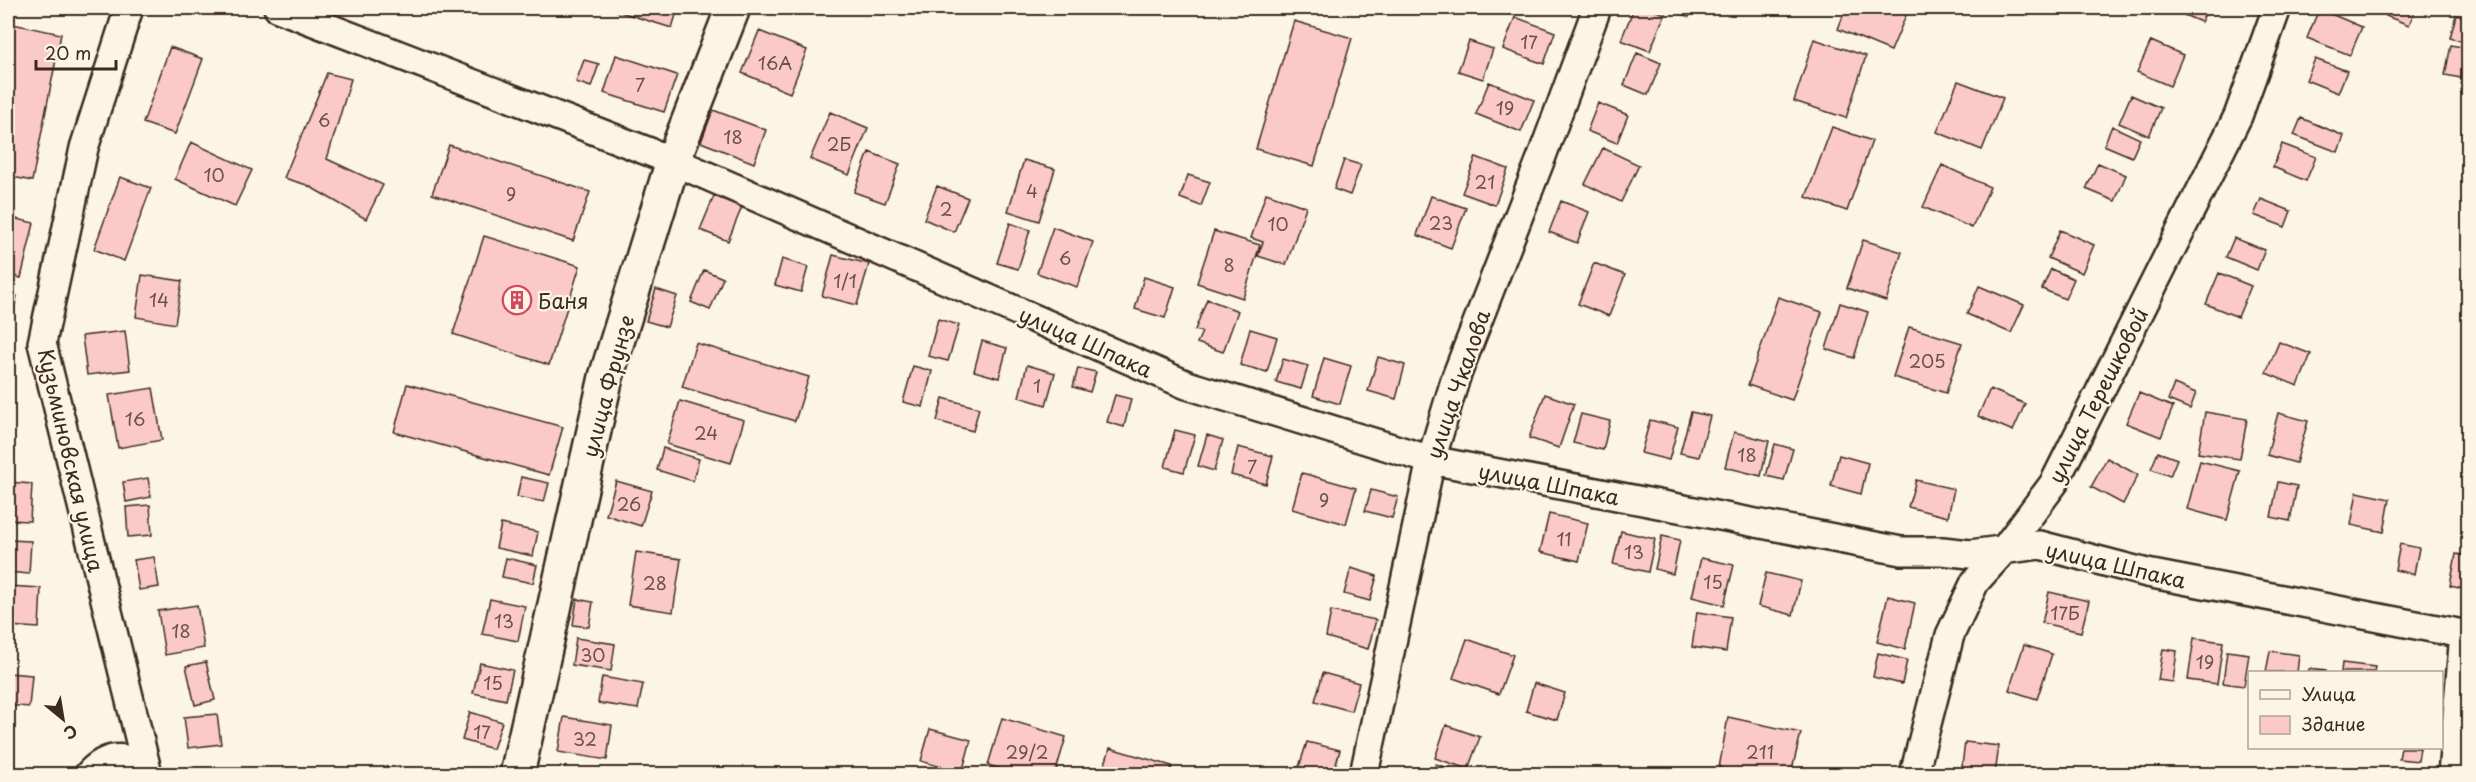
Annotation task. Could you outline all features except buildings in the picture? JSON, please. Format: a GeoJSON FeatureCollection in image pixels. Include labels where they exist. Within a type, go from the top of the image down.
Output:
{"type":"FeatureCollection","features":[{"type":"Feature","properties":{"kind":"street","name":"Кузьминовская улица"},"geometry":{"type":"LineString","coordinates":[[129,8],[84,148],[42,343],[147,769]]}},
{"type":"Feature","properties":{"kind":"street","name":"улица Шпака"},"geometry":{"type":"LineString","coordinates":[[278,8],[673,161],[1188,385],[1431,460],[1901,551],[1970,554],[2040,544],[2147,573],[2466,635]]}},
{"type":"Feature","properties":{"kind":"street","name":"улица Фрунзе"},"geometry":{"type":"LineString","coordinates":[[517,774],[606,377],[673,161],[733,8]]}},
{"type":"Feature","properties":{"kind":"street","name":"улица Чкалова"},"geometry":{"type":"LineString","coordinates":[[1364,774],[1431,460],[1456,377],[1597,8]]}},
{"type":"Feature","properties":{"kind":"street","name":"улица Терешковой"},"geometry":{"type":"LineString","coordinates":[[1914,774],[1950,635],[1975,582],[2003,551],[2054,483],[2233,127],[2277,8]]}},
{"type":"Feature","properties":{"kind":"street"},"geometry":{"type":"LineString","coordinates":[[2452,774],[2466,635]]}},
{"type":"Feature","properties":{"kind":"street"},"geometry":{"type":"LineString","coordinates":[[89,774],[96,767],[118,756],[147,769]]}},
{"type":"Feature","properties":{"kind":"place","name":"Баня"},"geometry":{"type":"Point","coordinates":[517,300]}}]}
